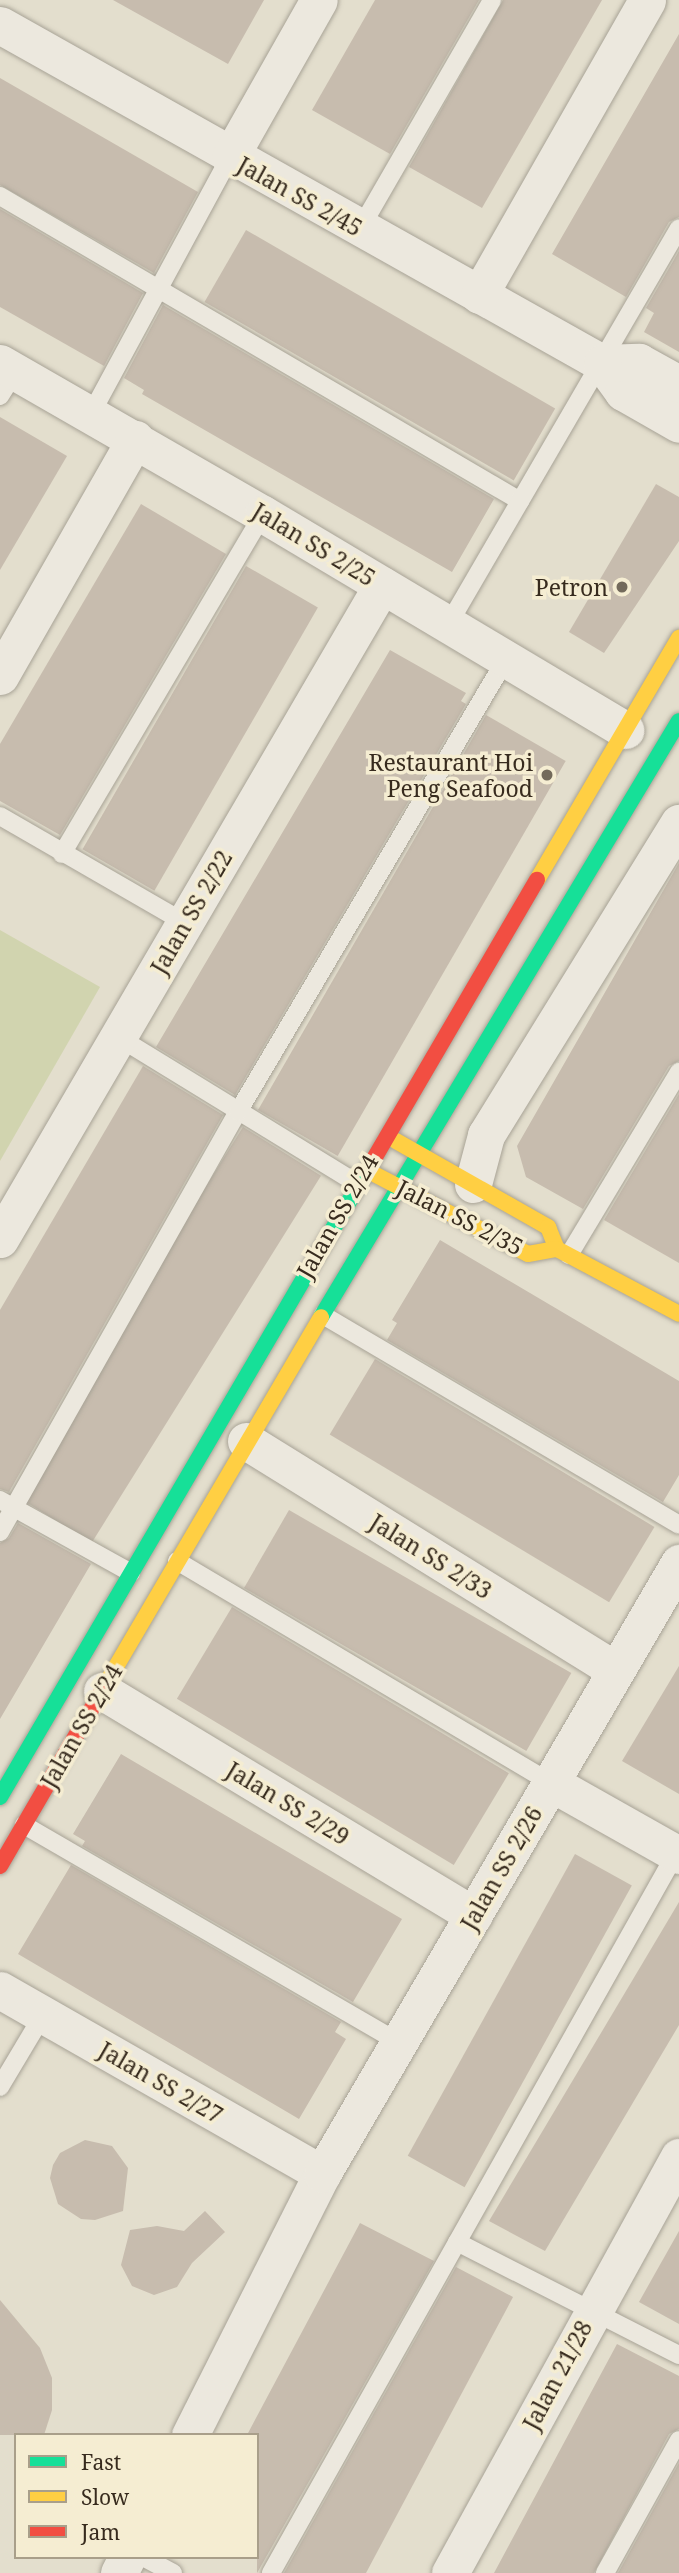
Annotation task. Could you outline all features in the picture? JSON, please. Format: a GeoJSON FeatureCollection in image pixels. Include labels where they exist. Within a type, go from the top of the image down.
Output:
{"type":"FeatureCollection","features":[{"type":"Feature","properties":{"kind":"main road","name":"Jalan SS 2/24"},"geometry":{"type":"LineString","coordinates":[[0,1797],[360,1176],[679,638]]}},
{"type":"Feature","properties":{"kind":"main road","name":"Jalan SS 2/24"},"geometry":{"type":"LineString","coordinates":[[0,1866],[246,1441],[679,721]]}},
{"type":"Feature","properties":{"kind":"main road"},"geometry":{"type":"LineString","coordinates":[[452,1134],[455,1093]]}},
{"type":"Feature","properties":{"kind":"main road","name":"Jalan SS 2/35"},"geometry":{"type":"LineString","coordinates":[[385,1134],[418,1153],[465,1172],[548,1227],[563,1252],[679,1314]]}},
{"type":"Feature","properties":{"kind":"main road","name":"Jalan SS 2/35"},"geometry":{"type":"LineString","coordinates":[[360,1176],[398,1186],[528,1254],[563,1252]]}},
{"type":"Feature","properties":{"kind":"main road"},"geometry":{"type":"LineString","coordinates":[[422,1217],[451,1214]]}},
{"type":"Feature","properties":{"kind":"main road"},"geometry":{"type":"LineString","coordinates":[[364,1243],[400,1223]]}},
{"type":"Feature","properties":{"kind":"street"},"geometry":{"type":"LineString","coordinates":[[479,295],[647,0]]}},
{"type":"Feature","properties":{"kind":"street"},"geometry":{"type":"LineString","coordinates":[[230,157],[313,2]]}},
{"type":"Feature","properties":{"kind":"street","name":"Jalan SS 2/45"},"geometry":{"type":"LineString","coordinates":[[0,25],[230,157],[602,363],[623,391],[679,424]]}},
{"type":"Feature","properties":{"kind":"street"},"geometry":{"type":"LineString","coordinates":[[602,363],[639,362],[679,384]]}},
{"type":"Feature","properties":{"kind":"street","name":"Jalan SS 2/25"},"geometry":{"type":"LineString","coordinates":[[5,377],[91,414],[135,439],[625,730]]}},
{"type":"Feature","properties":{"kind":"street"},"geometry":{"type":"LineString","coordinates":[[0,676],[135,439]]}},
{"type":"Feature","properties":{"kind":"street","name":"Jalan SS 2/22"},"geometry":{"type":"LineString","coordinates":[[0,1239],[382,585]]}},
{"type":"Feature","properties":{"kind":"street"},"geometry":{"type":"LineString","coordinates":[[465,1172],[679,823]]}},
{"type":"Feature","properties":{"kind":"street","name":"Jalan SS 2/33"},"geometry":{"type":"LineString","coordinates":[[246,1441],[616,1670]]}},
{"type":"Feature","properties":{"kind":"street","name":"Jalan SS 2/26"},"geometry":{"type":"LineString","coordinates":[[191,2433],[322,2174],[679,1563]]}},
{"type":"Feature","properties":{"kind":"street","name":"Jalan SS 2/29"},"geometry":{"type":"LineString","coordinates":[[102,1692],[474,1915]]}},
{"type":"Feature","properties":{"kind":"street"},"geometry":{"type":"LineString","coordinates":[[551,1783],[677,1854]]}},
{"type":"Feature","properties":{"kind":"street","name":"Jalan SS 2/27"},"geometry":{"type":"LineString","coordinates":[[0,1990],[322,2174]]}},
{"type":"Feature","properties":{"kind":"street","name":"Jalan 21/28"},"geometry":{"type":"LineString","coordinates":[[450,2573],[592,2310],[673,2168]]}},
{"type":"Feature","properties":{"kind":"lane"},"geometry":{"type":"LineString","coordinates":[[360,229],[492,0]]}},
{"type":"Feature","properties":{"kind":"lane"},"geometry":{"type":"LineString","coordinates":[[91,414],[162,289],[230,157]]}},
{"type":"Feature","properties":{"kind":"lane"},"geometry":{"type":"LineString","coordinates":[[0,196],[520,501]]}},
{"type":"Feature","properties":{"kind":"lane"},"geometry":{"type":"LineString","coordinates":[[448,625],[679,228]]}},
{"type":"Feature","properties":{"kind":"lane"},"geometry":{"type":"LineString","coordinates":[[62,854],[263,514]]}},
{"type":"Feature","properties":{"kind":"lane"},"geometry":{"type":"LineString","coordinates":[[0,1532],[7,1504],[506,659]]}},
{"type":"Feature","properties":{"kind":"lane"},"geometry":{"type":"LineString","coordinates":[[0,816],[185,923]]}},
{"type":"Feature","properties":{"kind":"lane"},"geometry":{"type":"LineString","coordinates":[[118,1037],[238,1112],[360,1176]]}},
{"type":"Feature","properties":{"kind":"lane"},"geometry":{"type":"LineString","coordinates":[[563,1252],[679,1073]]}},
{"type":"Feature","properties":{"kind":"lane"},"geometry":{"type":"LineString","coordinates":[[324,1315],[679,1525]]}},
{"type":"Feature","properties":{"kind":"lane"},"geometry":{"type":"LineString","coordinates":[[7,1504],[131,1573]]}},
{"type":"Feature","properties":{"kind":"lane"},"geometry":{"type":"LineString","coordinates":[[177,1561],[551,1783]]}},
{"type":"Feature","properties":{"kind":"lane"},"geometry":{"type":"LineString","coordinates":[[24,1825],[399,2042]]}},
{"type":"Feature","properties":{"kind":"lane"},"geometry":{"type":"LineString","coordinates":[[271,2573],[677,1854]]}},
{"type":"Feature","properties":{"kind":"lane"},"geometry":{"type":"LineString","coordinates":[[0,2087],[43,2015]]}},
{"type":"Feature","properties":{"kind":"lane"},"geometry":{"type":"LineString","coordinates":[[457,2242],[679,2355]]}},
{"type":"Feature","properties":{"kind":"lane"},"geometry":{"type":"LineString","coordinates":[[605,2573],[679,2440]]}},
{"type":"Feature","properties":{"kind":"lane"},"geometry":{"type":"LineString","coordinates":[[147,2559],[173,2573]]}},
{"type":"Feature","properties":{"kind":"green space"},"geometry":{"type":"Polygon","coordinates":[[[0,930],[100,987],[0,1161],[0,930]]]}},
{"type":"Feature","properties":{"kind":"building"},"geometry":{"type":"Polygon","coordinates":[[[113,0],[264,0],[228,64],[113,0]]]}},
{"type":"Feature","properties":{"kind":"building"},"geometry":{"type":"Polygon","coordinates":[[[375,0],[479,0],[390,154],[312,110],[375,0]]]}},
{"type":"Feature","properties":{"kind":"building"},"geometry":{"type":"Polygon","coordinates":[[[503,0],[602,0],[482,208],[409,167],[503,0]]]}},
{"type":"Feature","properties":{"kind":"building"},"geometry":{"type":"Polygon","coordinates":[[[679,34],[679,217],[669,222],[626,297],[552,254],[679,34]]]}},
{"type":"Feature","properties":{"kind":"building"},"geometry":{"type":"Polygon","coordinates":[[[0,78],[198,192],[154,273],[0,185],[0,78]]]}},
{"type":"Feature","properties":{"kind":"building"},"geometry":{"type":"Polygon","coordinates":[[[0,209],[143,293],[104,366],[0,307],[0,209]]]}},
{"type":"Feature","properties":{"kind":"building"},"geometry":{"type":"Polygon","coordinates":[[[246,230],[555,408],[514,480],[205,302],[246,230]]]}},
{"type":"Feature","properties":{"kind":"building"},"geometry":{"type":"Polygon","coordinates":[[[679,251],[679,352],[644,332],[654,313],[646,308],[679,251]]]}},
{"type":"Feature","properties":{"kind":"building"},"geometry":{"type":"Polygon","coordinates":[[[163,305],[494,499],[452,572],[142,394],[144,390],[124,378],[163,305]]]}},
{"type":"Feature","properties":{"kind":"building"},"geometry":{"type":"Polygon","coordinates":[[[0,417],[67,456],[0,570],[0,417]]]}},
{"type":"Feature","properties":{"kind":"building","name":"Petron"},"geometry":{"type":"Polygon","coordinates":[[[656,484],[679,497],[679,541],[604,653],[569,632],[656,484]]]}},
{"type":"Feature","properties":{"kind":"building"},"geometry":{"type":"Polygon","coordinates":[[[141,504],[226,554],[60,835],[0,801],[0,744],[141,504]]]}},
{"type":"Feature","properties":{"kind":"building"},"geometry":{"type":"Polygon","coordinates":[[[246,566],[318,608],[154,891],[82,849],[246,566]]]}},
{"type":"Feature","properties":{"kind":"building"},"geometry":{"type":"Polygon","coordinates":[[[390,650],[466,693],[461,701],[466,704],[235,1095],[156,1047],[390,650]]]}},
{"type":"Feature","properties":{"kind":"building"},"geometry":{"type":"Polygon","coordinates":[[[486,715],[566,761],[338,1156],[258,1110],[486,715]]]}},
{"type":"Feature","properties":{"kind":"building"},"geometry":{"type":"Polygon","coordinates":[[[679,863],[679,1061],[669,1066],[583,1209],[526,1177],[517,1146],[679,863]]]}},
{"type":"Feature","properties":{"kind":"building"},"geometry":{"type":"Polygon","coordinates":[[[143,1066],[223,1115],[9,1492],[0,1489],[0,1310],[143,1066]]]}},
{"type":"Feature","properties":{"kind":"building"},"geometry":{"type":"Polygon","coordinates":[[[679,1094],[679,1263],[604,1220],[679,1094]]]}},
{"type":"Feature","properties":{"kind":"building"},"geometry":{"type":"Polygon","coordinates":[[[243,1127],[321,1176],[92,1543],[14,1494],[243,1127]]]}},
{"type":"Feature","properties":{"kind":"building"},"geometry":{"type":"Polygon","coordinates":[[[440,1240],[679,1381],[679,1475],[663,1502],[387,1340],[397,1323],[392,1320],[440,1240]]]}},
{"type":"Feature","properties":{"kind":"building"},"geometry":{"type":"Polygon","coordinates":[[[375,1359],[654,1527],[609,1602],[330,1434],[375,1359]]]}},
{"type":"Feature","properties":{"kind":"building"},"geometry":{"type":"Polygon","coordinates":[[[289,1510],[571,1673],[526,1751],[244,1588],[289,1510]]]}},
{"type":"Feature","properties":{"kind":"building"},"geometry":{"type":"Polygon","coordinates":[[[18,1523],[91,1564],[0,1719],[0,1543],[9,1538],[18,1523]]]}},
{"type":"Feature","properties":{"kind":"building"},"geometry":{"type":"Polygon","coordinates":[[[232,1607],[509,1773],[454,1865],[177,1699],[232,1607]]]}},
{"type":"Feature","properties":{"kind":"building"},"geometry":{"type":"Polygon","coordinates":[[[679,1666],[679,1794],[622,1761],[679,1666]]]}},
{"type":"Feature","properties":{"kind":"building"},"geometry":{"type":"Polygon","coordinates":[[[121,1754],[402,1919],[353,2002],[82,1846],[85,1841],[73,1834],[121,1754]]]}},
{"type":"Feature","properties":{"kind":"building"},"geometry":{"type":"Polygon","coordinates":[[[575,1854],[632,1886],[465,2187],[408,2156],[575,1854]]]}},
{"type":"Feature","properties":{"kind":"building"},"geometry":{"type":"Polygon","coordinates":[[[71,1865],[341,2022],[335,2032],[346,2039],[299,2119],[18,1954],[71,1865]]]}},
{"type":"Feature","properties":{"kind":"building"},"geometry":{"type":"Polygon","coordinates":[[[679,1902],[679,2025],[545,2251],[489,2221],[679,1902]]]}},
{"type":"Feature","properties":{"kind":"building"},"geometry":{"type":"Polygon","coordinates":[[[85,2140],[112,2146],[128,2168],[123,2211],[95,2220],[81,2219],[58,2204],[50,2178],[60,2153],[85,2140]]]}},
{"type":"Feature","properties":{"kind":"building"},"geometry":{"type":"Polygon","coordinates":[[[205,2211],[225,2232],[192,2263],[177,2287],[154,2295],[132,2286],[121,2265],[130,2230],[157,2226],[184,2231],[205,2211]]]}},
{"type":"Feature","properties":{"kind":"building"},"geometry":{"type":"Polygon","coordinates":[[[360,2223],[434,2261],[257,2573],[259,2433],[248,2433],[360,2223]]]}},
{"type":"Feature","properties":{"kind":"building"},"geometry":{"type":"Polygon","coordinates":[[[679,2231],[679,2324],[639,2302],[679,2231]]]}},
{"type":"Feature","properties":{"kind":"building"},"geometry":{"type":"Polygon","coordinates":[[[456,2267],[513,2297],[366,2573],[284,2573],[456,2267]]]}},
{"type":"Feature","properties":{"kind":"building"},"geometry":{"type":"Polygon","coordinates":[[[0,2300],[40,2348],[52,2378],[52,2410],[45,2433],[0,2435],[0,2300]]]}},
{"type":"Feature","properties":{"kind":"building"},"geometry":{"type":"Polygon","coordinates":[[[617,2344],[679,2376],[679,2429],[669,2434],[594,2573],[494,2573],[617,2344]]]}},
{"type":"Feature","properties":{"kind":"building"},"geometry":{"type":"Polygon","coordinates":[[[679,2463],[679,2573],[618,2573],[679,2463]]]}},
{"type":"Feature","properties":{"kind":"traffic: fast"},"geometry":{"type":"LineString","coordinates":[[321,1317],[679,721]]}},
{"type":"Feature","properties":{"kind":"traffic: fast"},"geometry":{"type":"LineString","coordinates":[[0,1797],[368,1169]]}},
{"type":"Feature","properties":{"kind":"traffic: slow"},"geometry":{"type":"LineString","coordinates":[[537,880],[679,638]]}},
{"type":"Feature","properties":{"kind":"traffic: slow"},"geometry":{"type":"LineString","coordinates":[[396,1141],[548,1227],[557,1249],[679,1314]]}},
{"type":"Feature","properties":{"kind":"traffic: slow"},"geometry":{"type":"LineString","coordinates":[[376,1175],[528,1254],[557,1249]]}},
{"type":"Feature","properties":{"kind":"traffic: slow"},"geometry":{"type":"LineString","coordinates":[[107,1682],[321,1317]]}},
{"type":"Feature","properties":{"kind":"traffic: jam"},"geometry":{"type":"LineString","coordinates":[[368,1169],[537,880]]}},
{"type":"Feature","properties":{"kind":"traffic: jam"},"geometry":{"type":"LineString","coordinates":[[0,1866],[107,1682]]}},
{"type":"Feature","properties":{"kind":"place","name":"Petron"},"geometry":{"type":"Point","coordinates":[622,587]}},
{"type":"Feature","properties":{"kind":"place","name":"Restaurant Hoi Peng Seafood"},"geometry":{"type":"Point","coordinates":[547,775]}}]}
